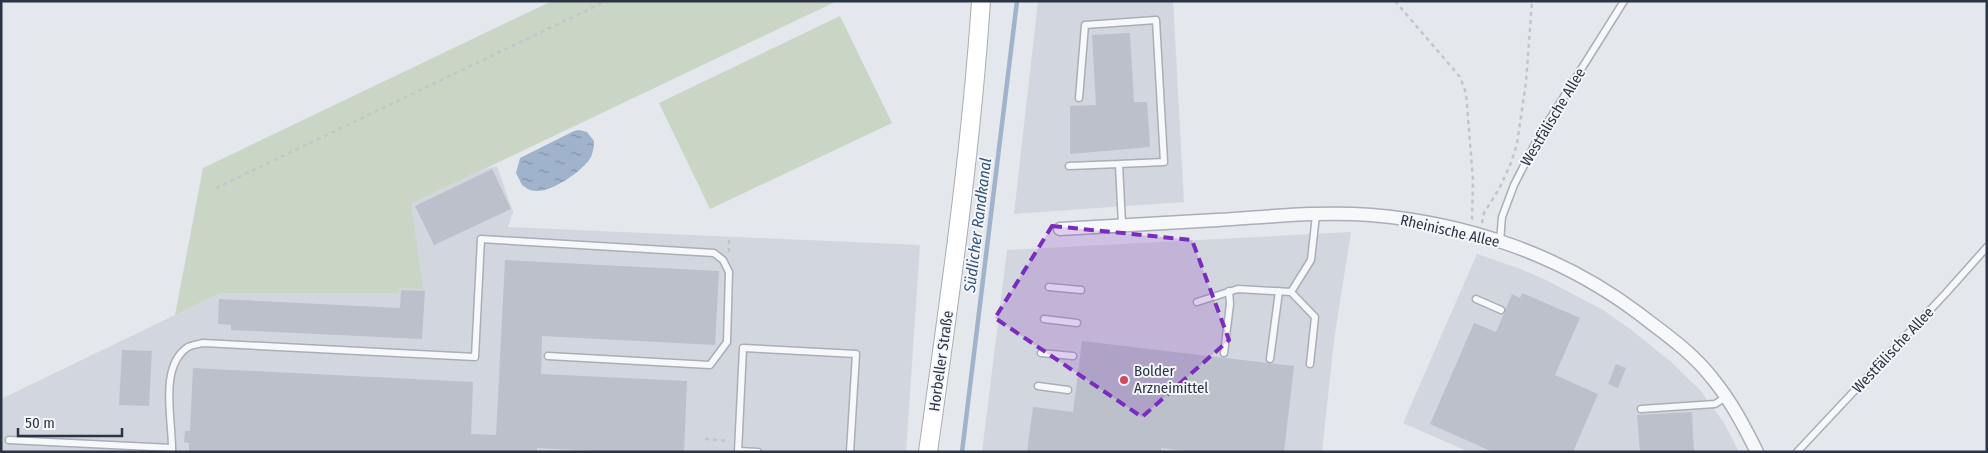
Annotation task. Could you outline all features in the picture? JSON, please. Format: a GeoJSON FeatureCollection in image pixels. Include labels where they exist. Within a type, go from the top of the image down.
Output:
{"type":"FeatureCollection","features":[{"type":"Feature","properties":{"kind":"main road","name":"Horbeller Straße"},"geometry":{"type":"LineString","coordinates":[[928,452],[949,306],[976,77],[981,1]]}},
{"type":"Feature","properties":{"kind":"street","name":"Rheinische Allee"},"geometry":{"type":"LineString","coordinates":[[1060,229],[1316,214],[1379,216],[1446,226],[1475,233],[1543,257],[1625,303],[1688,353],[1711,376],[1726,397],[1757,452]]}},
{"type":"Feature","properties":{"kind":"lane","name":"Westfälische Allee"},"geometry":{"type":"LineString","coordinates":[[1500,241],[1502,217],[1514,185],[1538,138],[1624,1]]}},
{"type":"Feature","properties":{"kind":"lane"},"geometry":{"type":"LineString","coordinates":[[1069,166],[1164,162],[1156,20],[1085,26],[1079,98]]}},
{"type":"Feature","properties":{"kind":"lane"},"geometry":{"type":"LineString","coordinates":[[1119,164],[1122,225]]}},
{"type":"Feature","properties":{"kind":"lane"},"geometry":{"type":"LineString","coordinates":[[1292,292],[1311,260],[1316,214]]}},
{"type":"Feature","properties":{"kind":"lane"},"geometry":{"type":"LineString","coordinates":[[8,440],[172,450],[169,376],[176,360],[188,347],[203,343],[474,357],[480,239],[714,253],[723,260],[729,272],[727,342],[710,364],[548,356]]}},
{"type":"Feature","properties":{"kind":"lane","name":"Westfälische Allee"},"geometry":{"type":"LineString","coordinates":[[1797,452],[1946,294],[1987,247]]}},
{"type":"Feature","properties":{"kind":"lane"},"geometry":{"type":"LineString","coordinates":[[1049,287],[1082,290]]}},
{"type":"Feature","properties":{"kind":"lane"},"geometry":{"type":"LineString","coordinates":[[1197,302],[1238,289],[1292,292],[1315,317],[1310,364]]}},
{"type":"Feature","properties":{"kind":"lane"},"geometry":{"type":"LineString","coordinates":[[1224,353],[1230,304],[1229,291]]}},
{"type":"Feature","properties":{"kind":"lane"},"geometry":{"type":"LineString","coordinates":[[1270,359],[1279,291]]}},
{"type":"Feature","properties":{"kind":"lane"},"geometry":{"type":"LineString","coordinates":[[1476,298],[1501,310]]}},
{"type":"Feature","properties":{"kind":"lane"},"geometry":{"type":"LineString","coordinates":[[1044,320],[1077,323]]}},
{"type":"Feature","properties":{"kind":"lane"},"geometry":{"type":"LineString","coordinates":[[758,452],[738,451],[743,348],[856,354],[850,452]]}},
{"type":"Feature","properties":{"kind":"lane"},"geometry":{"type":"LineString","coordinates":[[1041,353],[1073,356]]}},
{"type":"Feature","properties":{"kind":"lane"},"geometry":{"type":"LineString","coordinates":[[1038,386],[1068,390]]}},
{"type":"Feature","properties":{"kind":"lane"},"geometry":{"type":"LineString","coordinates":[[1641,408],[1715,404],[1726,397]]}},
{"type":"Feature","properties":{"kind":"path"},"geometry":{"type":"LineString","coordinates":[[216,188],[606,1]]}},
{"type":"Feature","properties":{"kind":"path"},"geometry":{"type":"LineString","coordinates":[[1395,1],[1453,66],[1463,85],[1468,117],[1475,233]]}},
{"type":"Feature","properties":{"kind":"path"},"geometry":{"type":"LineString","coordinates":[[1475,233],[1511,164],[1517,144],[1526,82],[1532,1]]}},
{"type":"Feature","properties":{"kind":"path"},"geometry":{"type":"LineString","coordinates":[[723,260],[729,254],[729,236]]}},
{"type":"Feature","properties":{"kind":"path"},"geometry":{"type":"LineString","coordinates":[[705,439],[738,441]]}},
{"type":"Feature","properties":{"kind":"highlighted area"},"geometry":{"type":"Polygon","coordinates":[[[1052,226],[1192,240],[1229,340],[1142,417],[995,318],[1052,226]]]}},
{"type":"Feature","properties":{"kind":"shaded area"},"geometry":{"type":"Polygon","coordinates":[[[1038,1],[1173,1],[1184,202],[1014,214],[1038,1]]]}},
{"type":"Feature","properties":{"kind":"shaded area"},"geometry":{"type":"Polygon","coordinates":[[[497,166],[513,212],[508,227],[920,245],[906,452],[1,452],[1,399],[485,169],[497,166]]]}},
{"type":"Feature","properties":{"kind":"shaded area"},"geometry":{"type":"Polygon","coordinates":[[[1351,232],[1334,340],[1322,452],[982,452],[1007,250],[1351,232]]]}},
{"type":"Feature","properties":{"kind":"shaded area"},"geometry":{"type":"Polygon","coordinates":[[[1477,254],[1546,280],[1603,310],[1630,329],[1670,361],[1700,390],[1724,423],[1739,452],[1469,452],[1403,423],[1477,254]]]}},
{"type":"Feature","properties":{"kind":"green space"},"geometry":{"type":"Polygon","coordinates":[[[552,1],[837,1],[411,204],[423,289],[399,288],[398,293],[221,293],[175,315],[203,168],[552,1]]]}},
{"type":"Feature","properties":{"kind":"green space"},"geometry":{"type":"Polygon","coordinates":[[[840,16],[892,123],[710,209],[659,103],[840,16]]]}},
{"type":"Feature","properties":{"kind":"water"},"geometry":{"type":"Polygon","coordinates":[[[579,130],[587,132],[594,141],[591,157],[587,163],[566,180],[550,188],[536,191],[522,185],[516,173],[520,158],[579,130]]]}},
{"type":"Feature","properties":{"kind":"building"},"geometry":{"type":"Polygon","coordinates":[[[1130,33],[1134,102],[1147,102],[1150,147],[1070,154],[1070,106],[1096,105],[1092,35],[1130,33]]]}},
{"type":"Feature","properties":{"kind":"building"},"geometry":{"type":"Polygon","coordinates":[[[492,169],[511,209],[434,245],[415,206],[492,169]]]}},
{"type":"Feature","properties":{"kind":"building"},"geometry":{"type":"Polygon","coordinates":[[[505,260],[719,271],[715,345],[542,336],[541,374],[687,381],[684,452],[617,452],[537,448],[537,452],[189,452],[189,443],[184,442],[185,431],[190,431],[193,368],[473,382],[471,434],[496,435],[505,260]]]}},
{"type":"Feature","properties":{"kind":"building"},"geometry":{"type":"Polygon","coordinates":[[[401,290],[425,291],[422,339],[231,330],[231,325],[218,324],[219,299],[400,308],[401,290]]]}},
{"type":"Feature","properties":{"kind":"building"},"geometry":{"type":"Polygon","coordinates":[[[1522,293],[1580,318],[1555,375],[1598,394],[1573,452],[1493,452],[1430,424],[1474,323],[1496,332],[1512,294],[1520,298],[1522,293]]]}},
{"type":"Feature","properties":{"kind":"building"},"geometry":{"type":"Polygon","coordinates":[[[1082,341],[1294,366],[1284,452],[1194,452],[1161,448],[1161,452],[1027,452],[1033,407],[1073,412],[1082,341]]]}},
{"type":"Feature","properties":{"kind":"building"},"geometry":{"type":"Polygon","coordinates":[[[122,350],[152,351],[149,406],[119,405],[122,350]]]}},
{"type":"Feature","properties":{"kind":"building"},"geometry":{"type":"Polygon","coordinates":[[[1616,364],[1626,368],[1618,388],[1608,384],[1616,364]]]}},
{"type":"Feature","properties":{"kind":"building"},"geometry":{"type":"Polygon","coordinates":[[[1692,412],[1694,452],[1640,452],[1637,415],[1692,412]]]}},
{"type":"Feature","properties":{"kind":"waterway","name":"Südlicher Randkanal"},"geometry":{"type":"LineString","coordinates":[[962,452],[1017,1]]}},
{"type":"Feature","properties":{"kind":"place","name":"Bolder Arzneimittel"},"geometry":{"type":"Point","coordinates":[1124,380]}}]}
